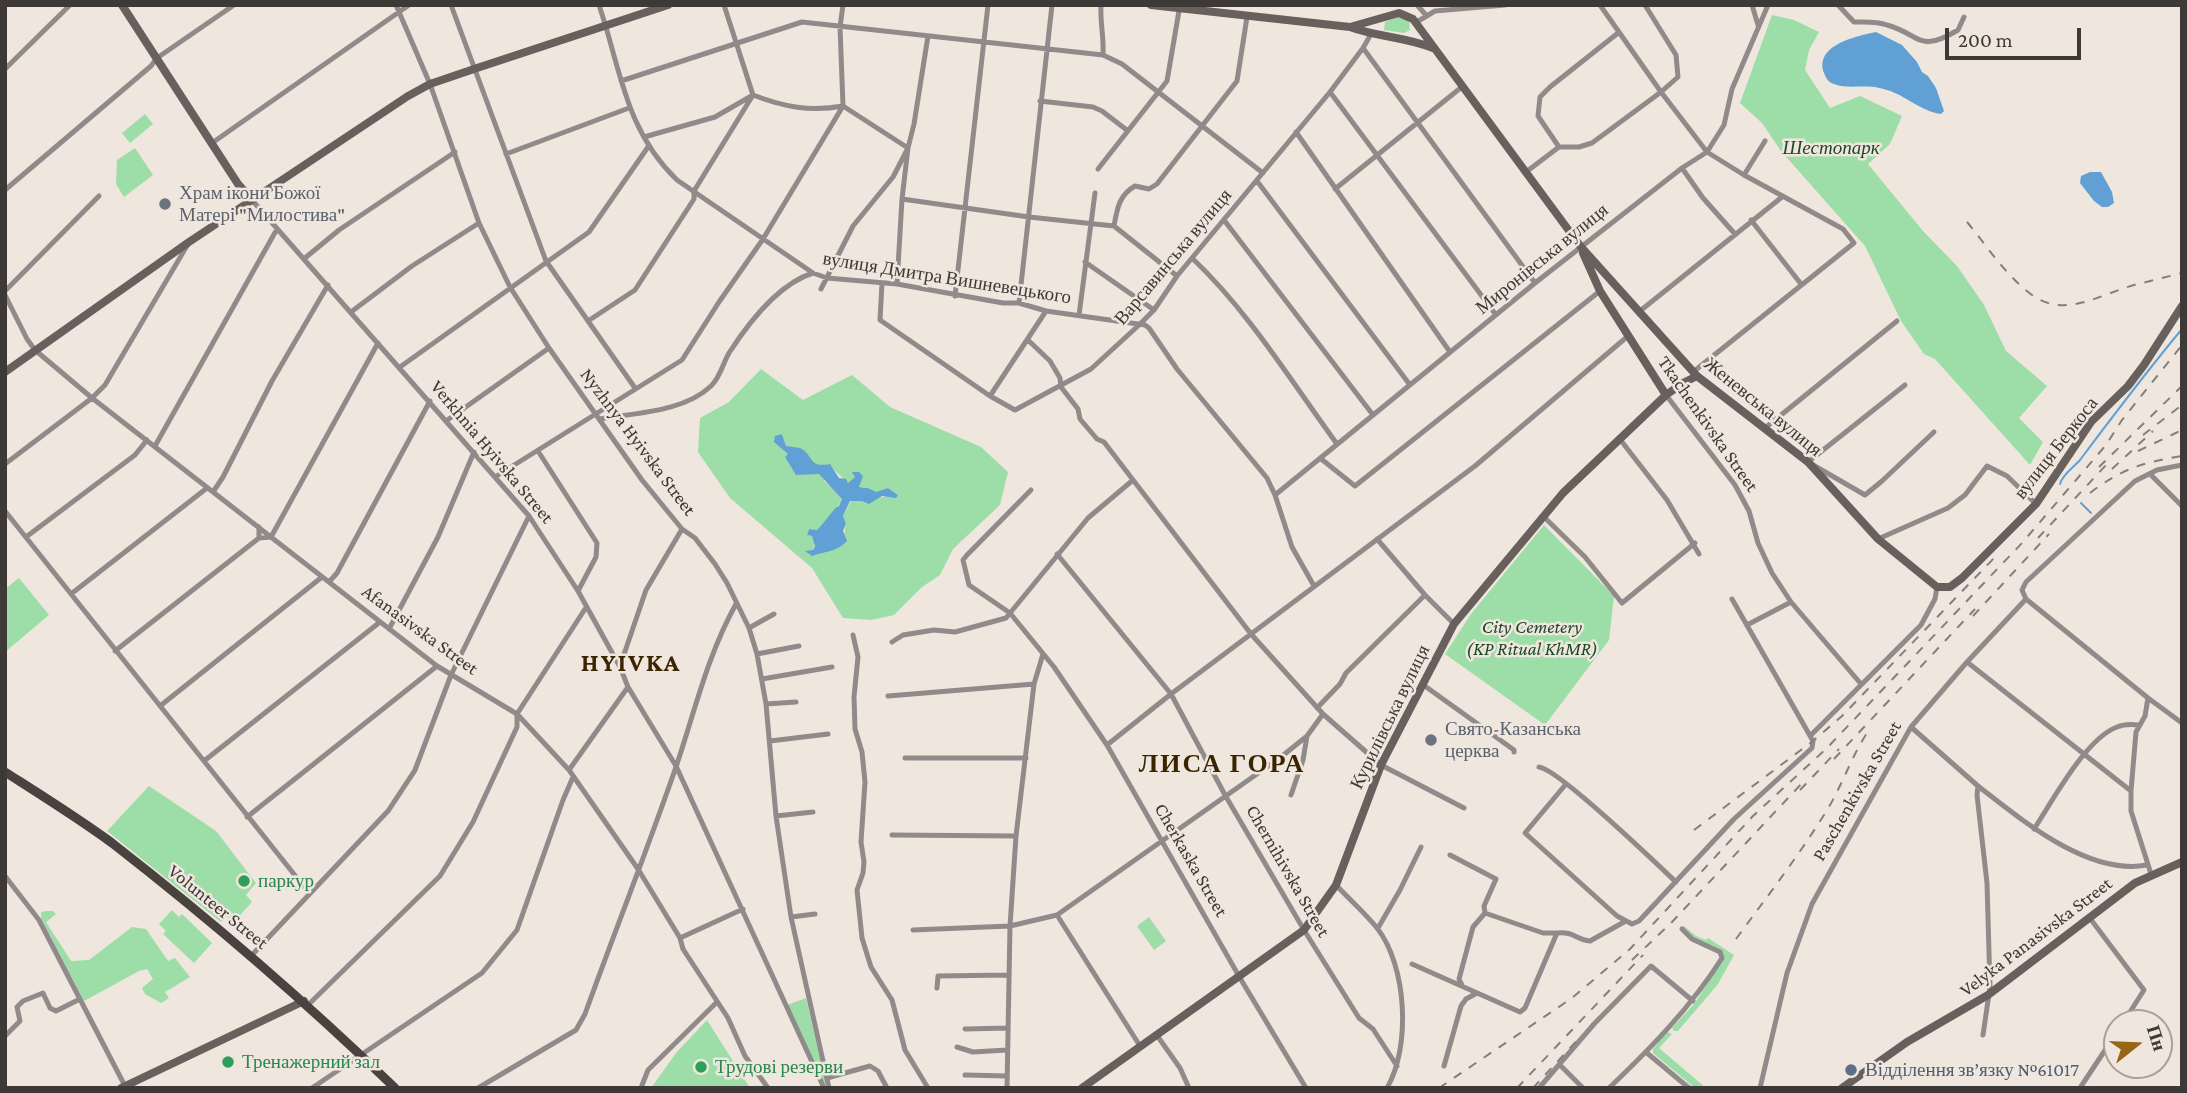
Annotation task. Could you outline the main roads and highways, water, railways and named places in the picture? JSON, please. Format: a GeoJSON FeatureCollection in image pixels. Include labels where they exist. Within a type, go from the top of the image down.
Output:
{"type":"FeatureCollection","features":[{"type":"Feature","properties":{"kind":"main road","name":"Verkhnia Hyivska Street"},"geometry":{"type":"LineString","coordinates":[[122,5],[238,184],[252,200]]}},
{"type":"Feature","properties":{"kind":"main road"},"geometry":{"type":"LineString","coordinates":[[5,372],[189,242],[408,96],[474,69],[668,5]]}},
{"type":"Feature","properties":{"kind":"main road"},"geometry":{"type":"LineString","coordinates":[[1151,5],[1350,27],[1371,34],[1403,38],[1436,49]]}},
{"type":"Feature","properties":{"kind":"main road"},"geometry":{"type":"LineString","coordinates":[[1350,27],[1380,20],[1402,10],[1415,23],[1413,30],[1403,38]]}},
{"type":"Feature","properties":{"kind":"main road"},"geometry":{"type":"LineString","coordinates":[[1380,20],[1378,30],[1381,36]]}},
{"type":"Feature","properties":{"kind":"main road","name":"Женевська вулиця"},"geometry":{"type":"LineString","coordinates":[[1415,23],[1581,247],[1695,374],[1808,462],[1878,539],[1937,587]]}},
{"type":"Feature","properties":{"kind":"main road","name":"Tkachenkivska Street"},"geometry":{"type":"LineString","coordinates":[[1581,247],[1600,290],[1666,395]]}},
{"type":"Feature","properties":{"kind":"main road","name":"вулиця Беркоса"},"geometry":{"type":"LineString","coordinates":[[1937,587],[1950,587],[1962,578],[2036,504],[2091,422],[2128,386],[2144,365],[2182,306]]}},
{"type":"Feature","properties":{"kind":"main road","name":"Курилівська вулиця"},"geometry":{"type":"LineString","coordinates":[[1082,1088],[1304,930],[1336,885],[1381,765],[1454,624],[1563,492],[1666,395],[1695,374]]}},
{"type":"Feature","properties":{"kind":"main road","name":"Volunteer Street"},"geometry":{"type":"LineString","coordinates":[[5,772],[110,842],[251,956],[306,1003],[395,1088]]}},
{"type":"Feature","properties":{"kind":"main road","name":"Velyka Panasivska Street"},"geometry":{"type":"LineString","coordinates":[[1842,1088],[1907,1042],[1988,995],[2118,895],[2151,874],[2182,862]]}},
{"type":"Feature","properties":{"kind":"main road"},"geometry":{"type":"LineString","coordinates":[[124,1087],[306,1003]]}},
{"type":"Feature","properties":{"kind":"water"},"geometry":{"type":"Polygon","coordinates":[[[1876,32],[1902,45],[1917,62],[1936,88],[1944,111],[1941,114],[1887,90],[1840,86],[1828,80],[1823,63],[1825,55],[1831,49],[1849,39],[1876,32]]]}},
{"type":"Feature","properties":{"kind":"water"},"geometry":{"type":"Polygon","coordinates":[[[2090,172],[2101,172],[2112,192],[2114,203],[2108,207],[2102,207],[2094,201],[2080,183],[2081,176],[2090,172]]]}},
{"type":"Feature","properties":{"kind":"water"},"geometry":{"type":"Polygon","coordinates":[[[782,434],[786,446],[802,449],[815,463],[830,464],[839,478],[846,479],[848,483],[855,477],[852,472],[859,472],[863,476],[859,487],[876,492],[888,488],[898,495],[896,498],[882,496],[869,504],[850,501],[843,516],[846,524],[843,531],[847,541],[835,549],[812,556],[805,551],[813,550],[815,546],[812,536],[807,535],[809,529],[817,530],[842,499],[819,474],[796,475],[785,457],[788,454],[774,442],[775,436],[782,434]]]}},
{"type":"Feature","properties":{"kind":"waterway"},"geometry":{"type":"LineString","coordinates":[[2060,484],[2182,329]]}},
{"type":"Feature","properties":{"kind":"waterway"},"geometry":{"type":"LineString","coordinates":[[2081,503],[2091,513]]}},
{"type":"Feature","properties":{"kind":"railway"},"geometry":{"type":"LineString","coordinates":[[1967,222],[2014,279],[2032,295],[2057,305],[2083,302],[2182,273]]}},
{"type":"Feature","properties":{"kind":"railway"},"geometry":{"type":"LineString","coordinates":[[1439,1088],[1572,998],[1630,949],[1753,816],[1826,749],[2022,543],[2106,445],[2122,420],[2182,345]]}},
{"type":"Feature","properties":{"kind":"railway"},"geometry":{"type":"LineString","coordinates":[[2099,467],[2182,386]]}},
{"type":"Feature","properties":{"kind":"railway"},"geometry":{"type":"LineString","coordinates":[[2143,435],[2182,405]]}},
{"type":"Feature","properties":{"kind":"railway"},"geometry":{"type":"LineString","coordinates":[[2138,451],[2182,430]]}},
{"type":"Feature","properties":{"kind":"railway"},"geometry":{"type":"LineString","coordinates":[[2112,469],[2153,431]]}},
{"type":"Feature","properties":{"kind":"railway"},"geometry":{"type":"LineString","coordinates":[[2090,493],[2133,468],[2182,456]]}},
{"type":"Feature","properties":{"kind":"railway"},"geometry":{"type":"LineString","coordinates":[[2038,538],[2107,464]]}},
{"type":"Feature","properties":{"kind":"railway"},"geometry":{"type":"LineString","coordinates":[[1973,616],[2049,534]]}},
{"type":"Feature","properties":{"kind":"railway"},"geometry":{"type":"LineString","coordinates":[[1694,830],[1813,741],[1842,716],[1996,556]]}},
{"type":"Feature","properties":{"kind":"railway"},"geometry":{"type":"LineString","coordinates":[[1834,759],[1975,609]]}},
{"type":"Feature","properties":{"kind":"railway"},"geometry":{"type":"LineString","coordinates":[[1736,939],[1824,815],[1867,733]]}},
{"type":"Feature","properties":{"kind":"railway"},"geometry":{"type":"LineString","coordinates":[[1800,790],[1839,749]]}},
{"type":"Feature","properties":{"kind":"railway"},"geometry":{"type":"LineString","coordinates":[[1632,960],[1672,922],[1804,781]]}},
{"type":"Feature","properties":{"kind":"railway"},"geometry":{"type":"LineString","coordinates":[[1517,1088],[1643,955]]}},
{"type":"Feature","properties":{"kind":"railway"},"geometry":{"type":"LineString","coordinates":[[1533,1088],[1582,1035]]}},
{"type":"Feature","properties":{"kind":"place","name":"Храм ікони Божої Матері \"Милостива\""},"geometry":{"type":"Point","coordinates":[165,204]}},
{"type":"Feature","properties":{"kind":"place","name":"Свято-Казанська церква"},"geometry":{"type":"Point","coordinates":[1431,740]}},
{"type":"Feature","properties":{"kind":"place","name":"паркур"},"geometry":{"type":"Point","coordinates":[244,881]}},
{"type":"Feature","properties":{"kind":"place","name":"Тренажерний зал"},"geometry":{"type":"Point","coordinates":[228,1062]}},
{"type":"Feature","properties":{"kind":"place","name":"Трудові резерви"},"geometry":{"type":"Point","coordinates":[701,1067]}},
{"type":"Feature","properties":{"kind":"place","name":"Відділення зв’язку №61017"},"geometry":{"type":"Point","coordinates":[1851,1070]}},
{"type":"Feature","properties":{"kind":"district","name":"HYIVKA"},"geometry":{"type":"Point","coordinates":[631,663]}},
{"type":"Feature","properties":{"kind":"district","name":"ЛИСА ГОРА"},"geometry":{"type":"Point","coordinates":[1222,764]}},
{"type":"Feature","properties":{"kind":"park label","name":"Шестопарк"},"geometry":{"type":"Point","coordinates":[1831,148]}},
{"type":"Feature","properties":{"kind":"park label","name":"City Cemetery (KP Ritual KhMR)"},"geometry":{"type":"Point","coordinates":[1532,638]}}]}
